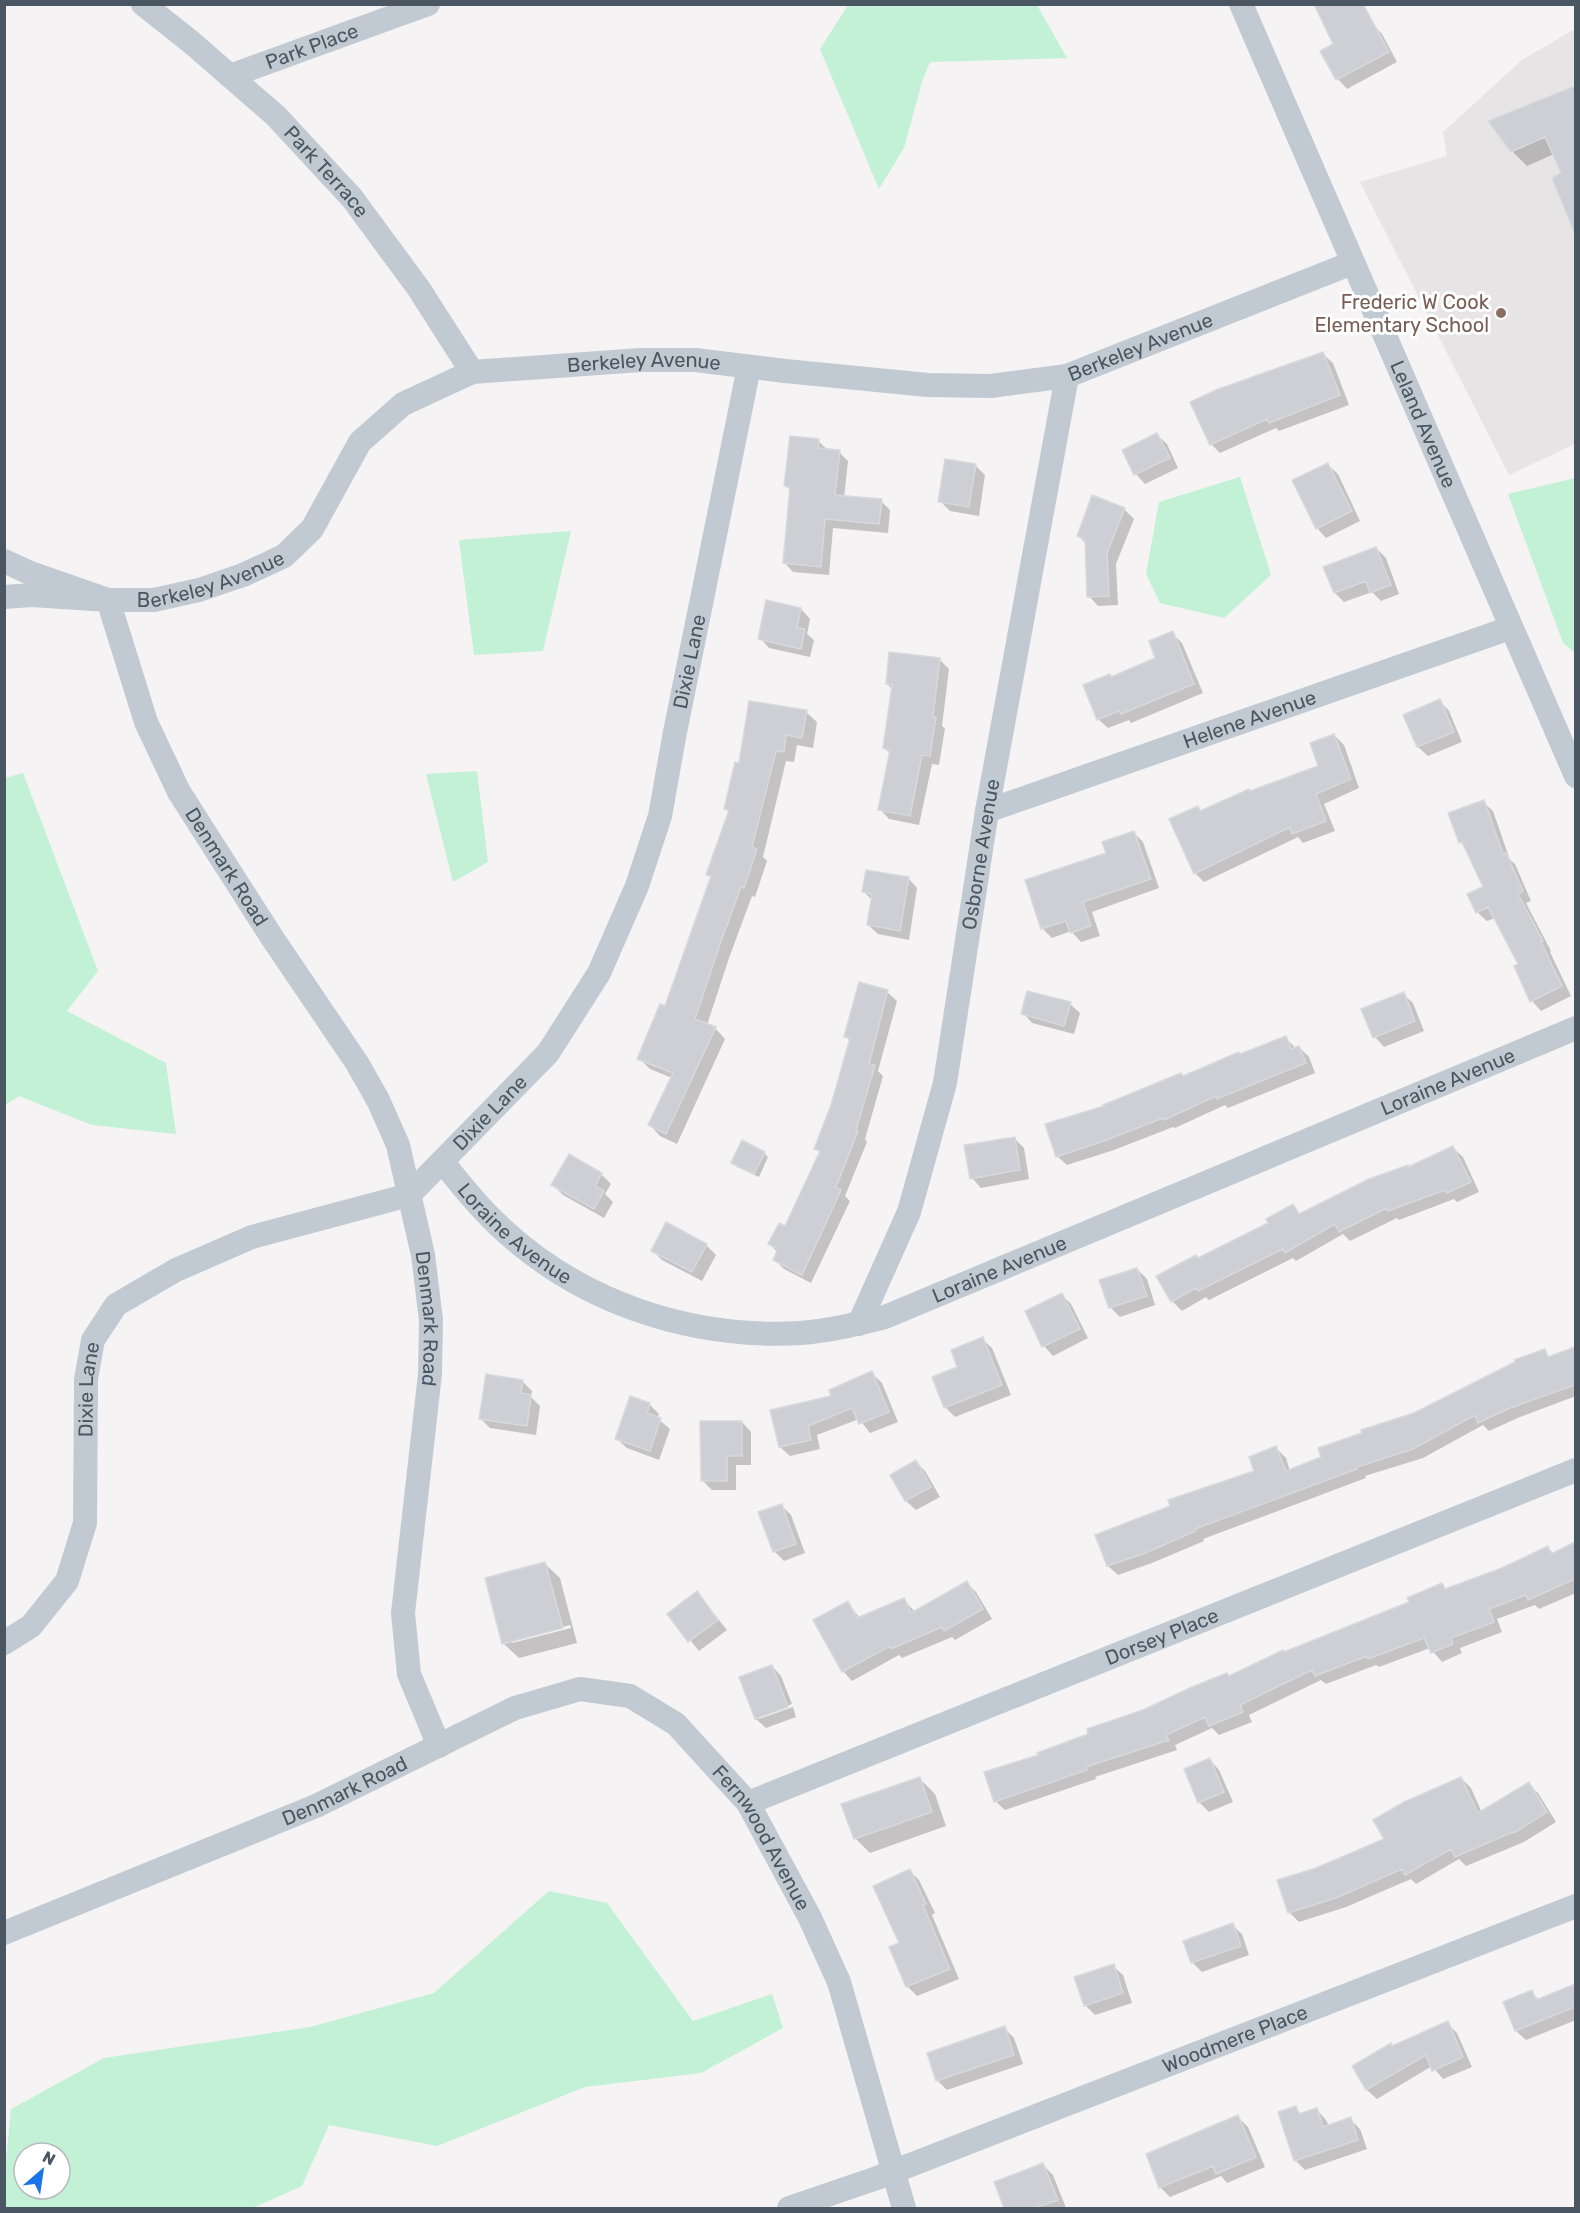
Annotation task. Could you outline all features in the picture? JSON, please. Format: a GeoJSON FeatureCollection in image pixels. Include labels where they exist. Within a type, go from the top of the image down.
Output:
{"type":"FeatureCollection","features":[{"type":"Feature","properties":{"kind":"street","name":"Park Terrace"},"geometry":{"type":"LineString","coordinates":[[143,4],[191,42],[276,116],[352,198],[419,289],[472,372]]}},
{"type":"Feature","properties":{"kind":"street","name":"Park Place"},"geometry":{"type":"LineString","coordinates":[[230,76],[428,4]]}},
{"type":"Feature","properties":{"kind":"street","name":"Leland Avenue"},"geometry":{"type":"LineString","coordinates":[[1241,4],[1575,776]]}},
{"type":"Feature","properties":{"kind":"street","name":"Berkeley Avenue"},"geometry":{"type":"LineString","coordinates":[[4,597],[32,595],[108,600],[154,600],[199,590],[243,575],[284,556],[312,529],[360,442],[403,404],[472,372],[641,360],[695,360],[928,385],[992,386],[1067,376],[1352,263]]}},
{"type":"Feature","properties":{"kind":"street","name":"Dixie Lane"},"geometry":{"type":"LineString","coordinates":[[4,1644],[32,1626],[67,1581],[86,1523],[86,1379],[93,1340],[116,1305],[176,1270],[252,1237],[409,1195],[548,1053],[598,973],[638,886],[660,816],[749,367]]}},
{"type":"Feature","properties":{"kind":"street","name":"Osborne Avenue"},"geometry":{"type":"LineString","coordinates":[[859,1324],[909,1212],[945,1083],[987,811],[1067,376]]}},
{"type":"Feature","properties":{"kind":"street"},"geometry":{"type":"LineString","coordinates":[[4,561],[28,572],[108,600]]}},
{"type":"Feature","properties":{"kind":"street","name":"Denmark Road"},"geometry":{"type":"LineString","coordinates":[[4,1933],[316,1806],[439,1746],[409,1674],[403,1613],[430,1374],[431,1320],[423,1255],[398,1145],[378,1100],[357,1063],[273,939],[179,792],[146,722],[108,600]]}},
{"type":"Feature","properties":{"kind":"street","name":"Helene Avenue"},"geometry":{"type":"LineString","coordinates":[[987,811],[1510,628]]}},
{"type":"Feature","properties":{"kind":"street","name":"Loraine Avenue"},"geometry":{"type":"LineString","coordinates":[[443,1162],[468,1194],[528,1251],[563,1275],[599,1295],[638,1311],[698,1327],[760,1334],[802,1333],[859,1324],[885,1317],[1575,1028]]}},
{"type":"Feature","properties":{"kind":"street","name":"Dorsey Place"},"geometry":{"type":"LineString","coordinates":[[748,1803],[1575,1470]]}},
{"type":"Feature","properties":{"kind":"street","name":"Fernwood Avenue"},"geometry":{"type":"LineString","coordinates":[[439,1746],[515,1707],[580,1689],[630,1696],[676,1724],[748,1803],[810,1918],[839,1982],[904,2208]]}},
{"type":"Feature","properties":{"kind":"street","name":"Woodmere Place"},"geometry":{"type":"LineString","coordinates":[[789,2208],[893,2171],[1575,1906]]}},
{"type":"Feature","properties":{"kind":"shaded area","name":"Frederic W Cook Elementary School"},"geometry":{"type":"Polygon","coordinates":[[[1575,29],[1575,444],[1509,475],[1360,182],[1447,156],[1443,132],[1522,60],[1575,29]]]}},
{"type":"Feature","properties":{"kind":"green space"},"geometry":{"type":"Polygon","coordinates":[[[848,5],[1037,5],[1067,58],[930,62],[922,82],[904,148],[879,189],[820,49],[848,5]]]}},
{"type":"Feature","properties":{"kind":"green space"},"geometry":{"type":"Polygon","coordinates":[[[1240,477],[1271,575],[1224,618],[1160,603],[1146,574],[1159,502],[1240,477]]]}},
{"type":"Feature","properties":{"kind":"green space"},"geometry":{"type":"Polygon","coordinates":[[[1576,478],[1575,653],[1563,643],[1508,494],[1576,478]]]}},
{"type":"Feature","properties":{"kind":"green space"},"geometry":{"type":"Polygon","coordinates":[[[571,531],[543,651],[474,655],[459,540],[571,531]]]}},
{"type":"Feature","properties":{"kind":"green space"},"geometry":{"type":"Polygon","coordinates":[[[477,771],[488,862],[453,882],[426,774],[477,771]]]}},
{"type":"Feature","properties":{"kind":"green space"},"geometry":{"type":"Polygon","coordinates":[[[23,773],[98,971],[67,1011],[166,1063],[176,1134],[92,1125],[19,1096],[5,1105],[5,778],[23,773]]]}},
{"type":"Feature","properties":{"kind":"green space"},"geometry":{"type":"Polygon","coordinates":[[[549,1891],[607,1903],[693,2021],[772,1994],[783,2028],[701,2073],[585,2087],[437,2146],[329,2125],[302,2186],[253,2208],[5,2208],[5,2171],[11,2109],[104,2058],[310,2027],[434,1993],[549,1891]]]}},
{"type":"Feature","properties":{"kind":"building"},"geometry":{"type":"Polygon","coordinates":[[[1314,4],[1363,4],[1389,52],[1336,80],[1320,51],[1333,44],[1314,4]]]}},
{"type":"Feature","properties":{"kind":"building"},"geometry":{"type":"Polygon","coordinates":[[[1575,86],[1575,234],[1552,178],[1561,173],[1545,137],[1511,152],[1488,121],[1575,86]]]}},
{"type":"Feature","properties":{"kind":"building"},"geometry":{"type":"Polygon","coordinates":[[[1323,352],[1340,395],[1269,423],[1267,419],[1210,445],[1190,402],[1216,390],[1323,352]]]}},
{"type":"Feature","properties":{"kind":"building"},"geometry":{"type":"Polygon","coordinates":[[[1157,433],[1170,458],[1134,475],[1122,450],[1157,433]]]}},
{"type":"Feature","properties":{"kind":"building"},"geometry":{"type":"Polygon","coordinates":[[[790,436],[819,439],[818,448],[840,450],[835,495],[882,499],[879,524],[825,519],[821,567],[783,563],[790,487],[784,486],[790,436]]]}},
{"type":"Feature","properties":{"kind":"building"},"geometry":{"type":"Polygon","coordinates":[[[945,459],[976,464],[969,507],[938,502],[945,459]]]}},
{"type":"Feature","properties":{"kind":"building"},"geometry":{"type":"Polygon","coordinates":[[[1328,463],[1352,511],[1316,529],[1292,480],[1328,463]]]}},
{"type":"Feature","properties":{"kind":"building"},"geometry":{"type":"Polygon","coordinates":[[[1092,495],[1125,508],[1107,553],[1109,596],[1087,597],[1085,539],[1077,536],[1092,495]]]}},
{"type":"Feature","properties":{"kind":"building"},"geometry":{"type":"Polygon","coordinates":[[[1376,547],[1391,585],[1370,593],[1366,581],[1334,593],[1323,567],[1376,547]]]}},
{"type":"Feature","properties":{"kind":"building"},"geometry":{"type":"Polygon","coordinates":[[[766,600],[801,608],[797,628],[805,629],[801,649],[758,639],[766,600]]]}},
{"type":"Feature","properties":{"kind":"building"},"geometry":{"type":"Polygon","coordinates":[[[1173,631],[1194,684],[1121,714],[1119,711],[1097,720],[1083,685],[1110,674],[1111,677],[1155,658],[1149,641],[1173,631]]]}},
{"type":"Feature","properties":{"kind":"building"},"geometry":{"type":"Polygon","coordinates":[[[889,652],[940,658],[933,717],[936,717],[930,756],[922,755],[910,816],[878,810],[890,750],[883,748],[892,685],[886,684],[889,652]]]}},
{"type":"Feature","properties":{"kind":"building"},"geometry":{"type":"Polygon","coordinates":[[[1440,699],[1454,732],[1417,747],[1403,715],[1440,699]]]}},
{"type":"Feature","properties":{"kind":"building"},"geometry":{"type":"Polygon","coordinates":[[[749,701],[807,710],[802,738],[786,735],[784,752],[776,751],[752,847],[757,849],[744,888],[741,887],[719,947],[695,1019],[716,1027],[666,1134],[648,1125],[673,1073],[637,1059],[660,1004],[665,1006],[711,876],[706,875],[729,810],[724,809],[735,762],[739,763],[749,701]]]}},
{"type":"Feature","properties":{"kind":"building"},"geometry":{"type":"Polygon","coordinates":[[[1334,734],[1351,779],[1316,794],[1326,821],[1292,834],[1290,827],[1194,874],[1169,819],[1198,806],[1200,811],[1249,789],[1250,791],[1318,766],[1310,743],[1334,734]]]}},
{"type":"Feature","properties":{"kind":"building"},"geometry":{"type":"Polygon","coordinates":[[[1484,800],[1503,854],[1506,853],[1523,891],[1518,894],[1543,941],[1541,942],[1562,986],[1530,1002],[1514,966],[1518,964],[1488,907],[1476,913],[1467,894],[1483,887],[1462,842],[1459,843],[1448,813],[1484,800]]]}},
{"type":"Feature","properties":{"kind":"building"},"geometry":{"type":"Polygon","coordinates":[[[1134,831],[1151,879],[1083,902],[1091,926],[1070,933],[1066,921],[1041,929],[1025,880],[1106,853],[1102,842],[1134,831]]]}},
{"type":"Feature","properties":{"kind":"building"},"geometry":{"type":"Polygon","coordinates":[[[866,870],[909,877],[900,931],[867,925],[872,894],[862,892],[866,870]]]}},
{"type":"Feature","properties":{"kind":"building"},"geometry":{"type":"Polygon","coordinates":[[[859,982],[888,990],[869,1064],[875,1065],[856,1130],[858,1131],[836,1187],[841,1190],[802,1275],[773,1260],[778,1249],[768,1244],[779,1223],[785,1226],[820,1151],[814,1149],[831,1105],[850,1038],[844,1037],[859,982]]]}},
{"type":"Feature","properties":{"kind":"building"},"geometry":{"type":"Polygon","coordinates":[[[1027,991],[1071,1002],[1064,1026],[1021,1014],[1027,991]]]}},
{"type":"Feature","properties":{"kind":"building"},"geometry":{"type":"Polygon","coordinates":[[[1404,992],[1415,1021],[1373,1038],[1361,1009],[1404,992]]]}},
{"type":"Feature","properties":{"kind":"building"},"geometry":{"type":"Polygon","coordinates":[[[1286,1036],[1291,1049],[1299,1046],[1306,1063],[1217,1099],[1216,1096],[1164,1120],[1163,1118],[1056,1157],[1045,1124],[1104,1106],[1181,1073],[1183,1076],[1239,1052],[1240,1054],[1286,1036]]]}},
{"type":"Feature","properties":{"kind":"building"},"geometry":{"type":"Polygon","coordinates":[[[1015,1137],[1020,1170],[970,1179],[964,1145],[1015,1137]]]}},
{"type":"Feature","properties":{"kind":"building"},"geometry":{"type":"Polygon","coordinates":[[[742,1140],[765,1152],[754,1174],[731,1163],[742,1140]]]}},
{"type":"Feature","properties":{"kind":"building"},"geometry":{"type":"Polygon","coordinates":[[[1453,1146],[1471,1182],[1447,1193],[1445,1190],[1388,1211],[1387,1208],[1339,1232],[1335,1224],[1285,1253],[1283,1249],[1198,1291],[1196,1288],[1171,1302],[1156,1276],[1196,1255],[1198,1258],[1268,1223],[1266,1219],[1293,1204],[1299,1214],[1369,1179],[1408,1165],[1408,1167],[1453,1146]]]}},
{"type":"Feature","properties":{"kind":"building"},"geometry":{"type":"Polygon","coordinates":[[[569,1154],[602,1173],[595,1186],[604,1191],[594,1209],[551,1185],[569,1154]]]}},
{"type":"Feature","properties":{"kind":"building"},"geometry":{"type":"Polygon","coordinates":[[[666,1222],[707,1244],[692,1272],[651,1251],[666,1222]]]}},
{"type":"Feature","properties":{"kind":"building"},"geometry":{"type":"Polygon","coordinates":[[[1137,1268],[1147,1296],[1109,1308],[1099,1280],[1137,1268]]]}},
{"type":"Feature","properties":{"kind":"building"},"geometry":{"type":"Polygon","coordinates":[[[1062,1293],[1080,1329],[1042,1347],[1025,1311],[1062,1293]]]}},
{"type":"Feature","properties":{"kind":"building"},"geometry":{"type":"Polygon","coordinates":[[[983,1337],[1002,1385],[944,1408],[932,1377],[957,1367],[951,1350],[983,1337]]]}},
{"type":"Feature","properties":{"kind":"building"},"geometry":{"type":"Polygon","coordinates":[[[1575,1347],[1575,1385],[1510,1408],[1478,1423],[1475,1415],[1413,1449],[1357,1467],[1357,1469],[1195,1529],[1196,1531],[1143,1554],[1107,1566],[1095,1535],[1170,1506],[1168,1500],[1254,1471],[1249,1457],[1276,1446],[1286,1471],[1321,1457],[1318,1448],[1362,1433],[1361,1430],[1414,1413],[1515,1362],[1514,1360],[1545,1349],[1548,1357],[1575,1347]]]}},
{"type":"Feature","properties":{"kind":"building"},"geometry":{"type":"Polygon","coordinates":[[[872,1371],[889,1412],[859,1424],[852,1408],[808,1426],[811,1440],[779,1447],[770,1410],[831,1396],[829,1390],[872,1371]]]}},
{"type":"Feature","properties":{"kind":"building"},"geometry":{"type":"Polygon","coordinates":[[[486,1374],[523,1380],[521,1393],[531,1395],[527,1426],[479,1419],[486,1374]]]}},
{"type":"Feature","properties":{"kind":"building"},"geometry":{"type":"Polygon","coordinates":[[[630,1396],[650,1403],[647,1413],[661,1418],[650,1451],[615,1439],[630,1396]]]}},
{"type":"Feature","properties":{"kind":"building"},"geometry":{"type":"Polygon","coordinates":[[[700,1421],[742,1421],[742,1456],[727,1456],[727,1481],[701,1481],[700,1421]]]}},
{"type":"Feature","properties":{"kind":"building"},"geometry":{"type":"Polygon","coordinates":[[[916,1460],[931,1487],[905,1501],[890,1475],[916,1460]]]}},
{"type":"Feature","properties":{"kind":"building"},"geometry":{"type":"Polygon","coordinates":[[[782,1504],[796,1544],[773,1552],[758,1512],[782,1504]]]}},
{"type":"Feature","properties":{"kind":"building"},"geometry":{"type":"Polygon","coordinates":[[[1575,1542],[1575,1579],[1528,1600],[1526,1595],[1489,1609],[1494,1622],[1451,1638],[1453,1644],[1431,1653],[1424,1638],[1315,1676],[1312,1670],[1240,1705],[1243,1712],[1209,1726],[1205,1717],[1166,1735],[1169,1740],[1086,1767],[1087,1770],[994,1802],[984,1772],[1038,1755],[1037,1753],[1088,1734],[1087,1729],[1143,1710],[1227,1673],[1229,1676],[1283,1650],[1284,1652],[1409,1602],[1407,1598],[1442,1583],[1445,1589],[1502,1568],[1548,1546],[1551,1554],[1575,1542]]]}},
{"type":"Feature","properties":{"kind":"building"},"geometry":{"type":"Polygon","coordinates":[[[545,1562],[563,1628],[502,1644],[485,1578],[545,1562]]]}},
{"type":"Feature","properties":{"kind":"building"},"geometry":{"type":"Polygon","coordinates":[[[967,1581],[983,1609],[944,1631],[942,1627],[891,1649],[890,1646],[842,1672],[813,1620],[848,1601],[857,1618],[904,1598],[911,1613],[967,1581]]]}},
{"type":"Feature","properties":{"kind":"building"},"geometry":{"type":"Polygon","coordinates":[[[697,1591],[718,1620],[688,1642],[667,1614],[697,1591]]]}},
{"type":"Feature","properties":{"kind":"building"},"geometry":{"type":"Polygon","coordinates":[[[772,1665],[788,1707],[755,1719],[739,1677],[772,1665]]]}},
{"type":"Feature","properties":{"kind":"building"},"geometry":{"type":"Polygon","coordinates":[[[1210,1758],[1224,1792],[1198,1803],[1184,1769],[1210,1758]]]}},
{"type":"Feature","properties":{"kind":"building"},"geometry":{"type":"Polygon","coordinates":[[[920,1777],[932,1812],[854,1839],[841,1804],[920,1777]]]}},
{"type":"Feature","properties":{"kind":"building"},"geometry":{"type":"Polygon","coordinates":[[[1461,1777],[1478,1813],[1529,1782],[1547,1812],[1514,1833],[1455,1857],[1451,1849],[1405,1875],[1402,1869],[1336,1898],[1288,1913],[1277,1880],[1316,1868],[1384,1839],[1373,1820],[1404,1802],[1461,1777]]]}},
{"type":"Feature","properties":{"kind":"building"},"geometry":{"type":"Polygon","coordinates":[[[910,1869],[926,1904],[923,1905],[950,1969],[906,1987],[889,1947],[899,1943],[873,1886],[910,1869]]]}},
{"type":"Feature","properties":{"kind":"building"},"geometry":{"type":"Polygon","coordinates":[[[1233,1923],[1241,1946],[1191,1963],[1183,1941],[1233,1923]]]}},
{"type":"Feature","properties":{"kind":"building"},"geometry":{"type":"Polygon","coordinates":[[[1114,1964],[1123,1993],[1084,2006],[1074,1977],[1114,1964]]]}},
{"type":"Feature","properties":{"kind":"building"},"geometry":{"type":"Polygon","coordinates":[[[1575,1984],[1575,2007],[1515,2031],[1503,2002],[1532,1990],[1536,2000],[1575,1984]]]}},
{"type":"Feature","properties":{"kind":"building"},"geometry":{"type":"Polygon","coordinates":[[[1448,2021],[1463,2057],[1432,2071],[1426,2055],[1366,2090],[1352,2066],[1391,2043],[1392,2046],[1448,2021]]]}},
{"type":"Feature","properties":{"kind":"building"},"geometry":{"type":"Polygon","coordinates":[[[1005,2026],[1014,2055],[936,2081],[927,2053],[1005,2026]]]}},
{"type":"Feature","properties":{"kind":"building"},"geometry":{"type":"Polygon","coordinates":[[[1296,2106],[1299,2114],[1317,2108],[1323,2127],[1351,2117],[1358,2140],[1294,2161],[1278,2112],[1296,2106]]]}},
{"type":"Feature","properties":{"kind":"building"},"geometry":{"type":"Polygon","coordinates":[[[1238,2115],[1256,2157],[1216,2174],[1213,2166],[1159,2188],[1146,2154],[1238,2115]]]}},
{"type":"Feature","properties":{"kind":"building"},"geometry":{"type":"Polygon","coordinates":[[[1043,2163],[1058,2200],[1035,2208],[1004,2208],[994,2182],[1043,2163]]]}},
{"type":"Feature","properties":{"kind":"place","name":"Frederic W Cook Elementary School"},"geometry":{"type":"Point","coordinates":[1501,313]}}]}
